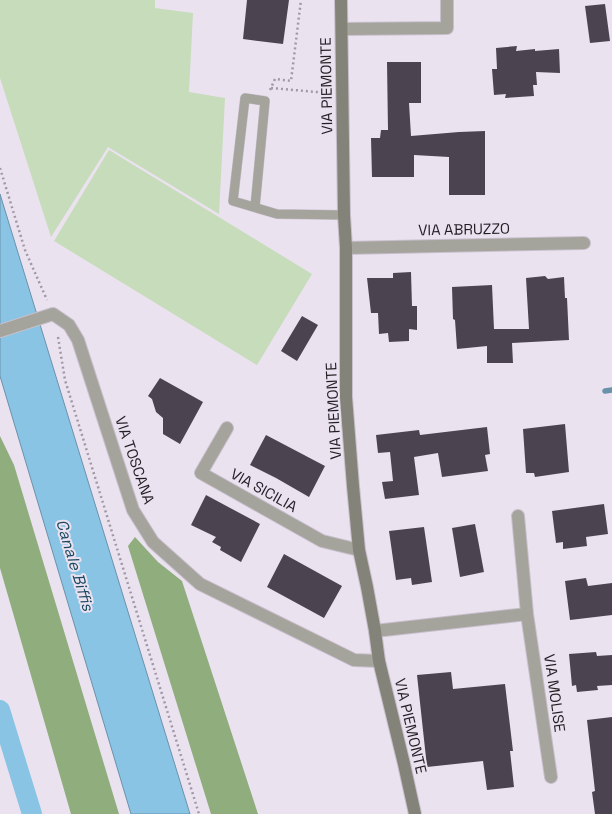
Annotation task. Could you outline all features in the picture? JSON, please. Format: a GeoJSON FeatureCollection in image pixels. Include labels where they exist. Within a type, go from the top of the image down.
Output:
{"type":"FeatureCollection","features":[{"type":"Feature","properties":{"kind":"street","name":"VIA PIEMONTE"},"geometry":{"type":"LineString","coordinates":[[341,0],[344,215],[346,248],[346,397],[353,486],[359,550],[375,631],[379,661],[415,814]]}},
{"type":"Feature","properties":{"kind":"street"},"geometry":{"type":"LineString","coordinates":[[342,29],[447,28],[447,0]]}},
{"type":"Feature","properties":{"kind":"street","name":"VIA ABRUZZO"},"geometry":{"type":"LineString","coordinates":[[346,248],[584,242]]}},
{"type":"Feature","properties":{"kind":"street"},"geometry":{"type":"LineString","coordinates":[[0,331],[53,314]]}},
{"type":"Feature","properties":{"kind":"street","name":"VIA TOSCANA"},"geometry":{"type":"LineString","coordinates":[[53,314],[68,325],[78,340],[133,510],[153,542],[200,584],[354,660],[379,661]]}},
{"type":"Feature","properties":{"kind":"street","name":"VIA SICILIA"},"geometry":{"type":"LineString","coordinates":[[227,428],[201,473],[322,541],[359,550]]}},
{"type":"Feature","properties":{"kind":"street","name":"VIA MOLISE"},"geometry":{"type":"LineString","coordinates":[[518,516],[527,614],[551,777]]}},
{"type":"Feature","properties":{"kind":"street"},"geometry":{"type":"LineString","coordinates":[[375,631],[527,614]]}},
{"type":"Feature","properties":{"kind":"lane"},"geometry":{"type":"LineString","coordinates":[[255,207],[265,101],[245,98],[233,201],[277,214],[344,215]]}},
{"type":"Feature","properties":{"kind":"path"},"geometry":{"type":"LineString","coordinates":[[265,101],[275,79],[291,81],[301,0]]}},
{"type":"Feature","properties":{"kind":"path"},"geometry":{"type":"LineString","coordinates":[[270,88],[331,93]]}},
{"type":"Feature","properties":{"kind":"path"},"geometry":{"type":"LineString","coordinates":[[0,168],[25,250],[53,314],[65,380],[199,814]]}},
{"type":"Feature","properties":{"kind":"green space"},"geometry":{"type":"Polygon","coordinates":[[[0,0],[155,0],[155,8],[193,13],[189,92],[225,98],[219,214],[108,147],[51,237],[0,78],[0,0]]]}},
{"type":"Feature","properties":{"kind":"green space"},"geometry":{"type":"Polygon","coordinates":[[[109,150],[312,274],[257,365],[54,241],[109,150]]]}},
{"type":"Feature","properties":{"kind":"green space"},"geometry":{"type":"Polygon","coordinates":[[[0,436],[14,465],[119,814],[71,814],[0,568],[0,436]]]}},
{"type":"Feature","properties":{"kind":"green space"},"geometry":{"type":"Polygon","coordinates":[[[135,537],[158,562],[182,581],[258,814],[211,814],[128,546],[135,537]]]}},
{"type":"Feature","properties":{"kind":"water","name":"Canale Biffis"},"geometry":{"type":"Polygon","coordinates":[[[0,194],[190,814],[131,814],[0,376],[0,194]]]}},
{"type":"Feature","properties":{"kind":"building"},"geometry":{"type":"Polygon","coordinates":[[[247,0],[289,0],[283,44],[243,39],[247,0]]]}},
{"type":"Feature","properties":{"kind":"building"},"geometry":{"type":"Polygon","coordinates":[[[605,4],[610,41],[590,43],[585,6],[605,4]]]}},
{"type":"Feature","properties":{"kind":"building"},"geometry":{"type":"Polygon","coordinates":[[[517,46],[516,51],[559,49],[560,73],[536,72],[537,85],[533,85],[534,96],[505,98],[506,94],[494,95],[492,69],[497,69],[496,48],[517,46]]]}},
{"type":"Feature","properties":{"kind":"building"},"geometry":{"type":"Polygon","coordinates":[[[387,62],[421,62],[421,103],[409,103],[411,136],[485,131],[485,195],[449,195],[449,157],[414,155],[414,177],[372,177],[371,138],[380,138],[381,130],[388,130],[387,62]]]}},
{"type":"Feature","properties":{"kind":"building"},"geometry":{"type":"Polygon","coordinates":[[[411,272],[412,306],[417,306],[417,330],[409,329],[409,341],[389,342],[388,333],[379,334],[378,313],[371,313],[367,278],[393,278],[393,273],[411,272]]]}},
{"type":"Feature","properties":{"kind":"building"},"geometry":{"type":"Polygon","coordinates":[[[545,276],[548,279],[564,277],[565,298],[567,298],[569,340],[512,343],[513,363],[487,363],[487,346],[457,349],[455,320],[453,319],[452,287],[492,285],[494,329],[529,329],[526,278],[545,276]]]}},
{"type":"Feature","properties":{"kind":"building"},"geometry":{"type":"Polygon","coordinates":[[[302,316],[318,325],[297,361],[281,351],[302,316]]]}},
{"type":"Feature","properties":{"kind":"building"},"geometry":{"type":"Polygon","coordinates":[[[160,378],[203,402],[180,444],[163,434],[163,418],[156,412],[152,399],[148,396],[160,378]]]}},
{"type":"Feature","properties":{"kind":"building"},"geometry":{"type":"Polygon","coordinates":[[[565,424],[569,472],[535,477],[534,473],[526,473],[523,429],[565,424]]]}},
{"type":"Feature","properties":{"kind":"building"},"geometry":{"type":"Polygon","coordinates":[[[487,427],[490,454],[485,455],[488,471],[442,477],[438,453],[414,457],[419,495],[385,499],[382,482],[393,481],[390,452],[378,453],[376,435],[419,430],[420,435],[487,427]]]}},
{"type":"Feature","properties":{"kind":"building"},"geometry":{"type":"Polygon","coordinates":[[[266,435],[325,466],[309,497],[250,465],[266,435]]]}},
{"type":"Feature","properties":{"kind":"building"},"geometry":{"type":"Polygon","coordinates":[[[206,495],[260,524],[241,562],[220,550],[221,547],[212,542],[216,537],[191,525],[206,495]]]}},
{"type":"Feature","properties":{"kind":"building"},"geometry":{"type":"Polygon","coordinates":[[[604,504],[608,534],[586,537],[587,546],[563,549],[563,542],[556,543],[552,511],[604,504]]]}},
{"type":"Feature","properties":{"kind":"building"},"geometry":{"type":"Polygon","coordinates":[[[475,524],[484,572],[460,577],[452,528],[475,524]]]}},
{"type":"Feature","properties":{"kind":"building"},"geometry":{"type":"Polygon","coordinates":[[[424,527],[432,582],[412,585],[411,578],[396,580],[389,531],[424,527]]]}},
{"type":"Feature","properties":{"kind":"building"},"geometry":{"type":"Polygon","coordinates":[[[284,554],[342,586],[324,618],[267,587],[284,554]]]}},
{"type":"Feature","properties":{"kind":"building"},"geometry":{"type":"Polygon","coordinates":[[[586,578],[588,586],[612,583],[612,615],[570,620],[565,581],[586,578]]]}},
{"type":"Feature","properties":{"kind":"building"},"geometry":{"type":"Polygon","coordinates":[[[596,652],[597,656],[612,655],[612,685],[597,686],[598,690],[577,692],[576,685],[572,686],[569,654],[596,652]]]}},
{"type":"Feature","properties":{"kind":"building"},"geometry":{"type":"Polygon","coordinates":[[[451,672],[453,689],[505,684],[513,751],[510,751],[514,787],[487,790],[483,761],[427,767],[417,675],[451,672]]]}},
{"type":"Feature","properties":{"kind":"building"},"geometry":{"type":"Polygon","coordinates":[[[612,717],[612,814],[595,814],[592,792],[595,791],[587,720],[612,717]]]}},
{"type":"Feature","properties":{"kind":"waterway"},"geometry":{"type":"LineString","coordinates":[[605,391],[612,390]]}},
{"type":"Feature","properties":{"kind":"waterway"},"geometry":{"type":"LineString","coordinates":[[0,710],[32,814]]}}]}
